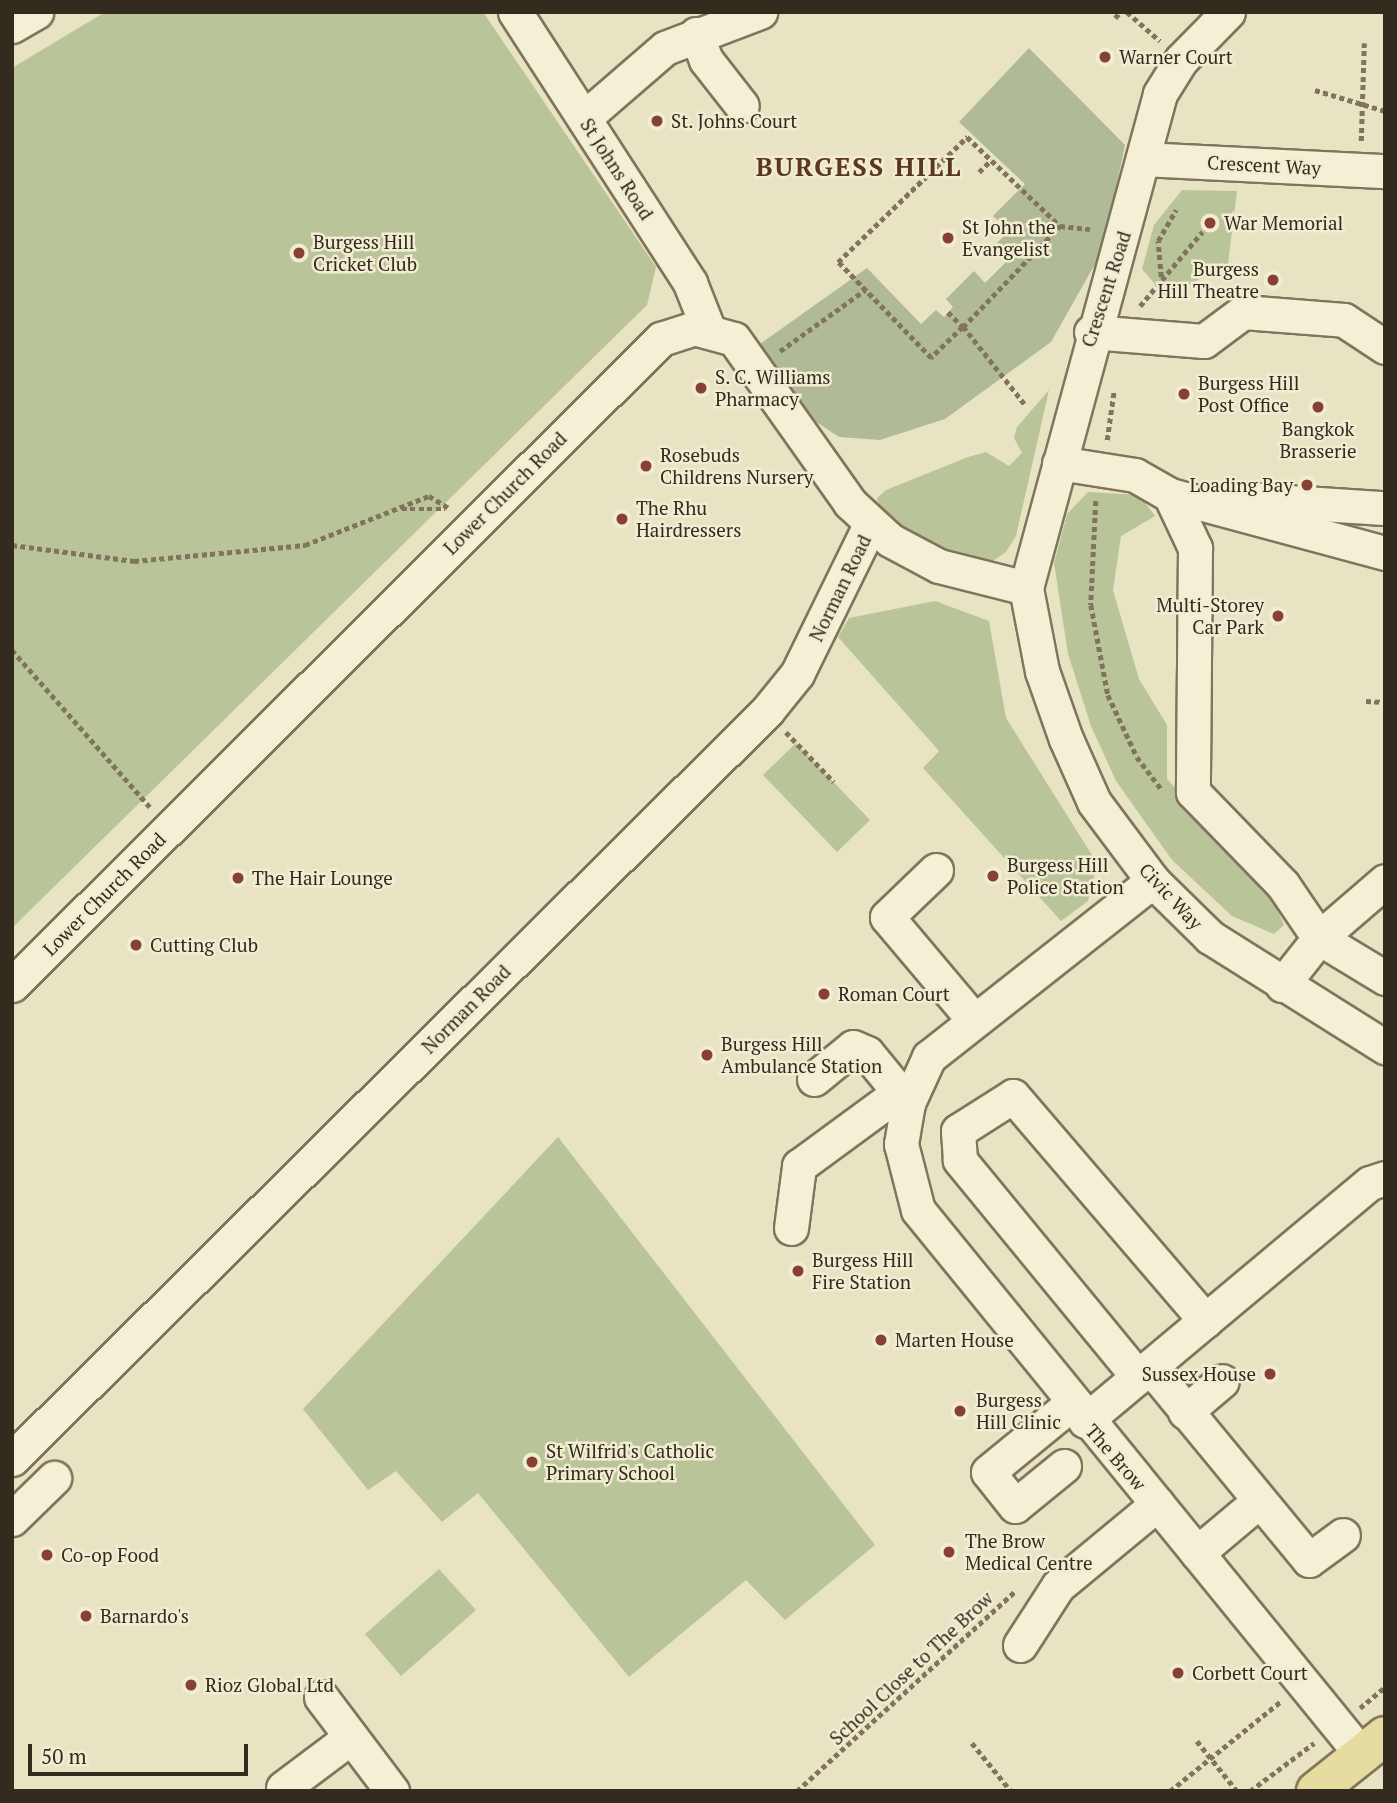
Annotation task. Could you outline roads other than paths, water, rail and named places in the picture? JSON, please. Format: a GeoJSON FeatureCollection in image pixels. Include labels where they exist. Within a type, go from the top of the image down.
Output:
{"type":"FeatureCollection","features":[{"type":"Feature","properties":{"kind":"main road"},"geometry":{"type":"LineString","coordinates":[[1316,1791],[1373,1745]]}},
{"type":"Feature","properties":{"kind":"street"},"geometry":{"type":"LineString","coordinates":[[12,26],[36,12]]}},
{"type":"Feature","properties":{"kind":"street","name":"St Johns Road"},"geometry":{"type":"LineString","coordinates":[[515,12],[690,283],[709,331]]}},
{"type":"Feature","properties":{"kind":"street"},"geometry":{"type":"LineString","coordinates":[[584,118],[665,47],[760,12]]}},
{"type":"Feature","properties":{"kind":"street","name":"Crescent Road"},"geometry":{"type":"LineString","coordinates":[[1026,588],[1091,332],[1118,261],[1160,94],[1181,60],[1228,12]]}},
{"type":"Feature","properties":{"kind":"street"},"geometry":{"type":"LineString","coordinates":[[696,34],[706,60],[742,106]]}},
{"type":"Feature","properties":{"kind":"street","name":"Crescent Way"},"geometry":{"type":"LineString","coordinates":[[1144,159],[1372,170]]}},
{"type":"Feature","properties":{"kind":"street"},"geometry":{"type":"LineString","coordinates":[[1091,332],[1204,341],[1243,312],[1344,320],[1385,347]]}},
{"type":"Feature","properties":{"kind":"street","name":"Lower Church Road"},"geometry":{"type":"LineString","coordinates":[[12,985],[168,829],[459,519],[661,339],[694,328],[709,331]]}},
{"type":"Feature","properties":{"kind":"street"},"geometry":{"type":"LineString","coordinates":[[709,331],[734,339],[871,523],[939,566],[1026,588]]}},
{"type":"Feature","properties":{"kind":"street"},"geometry":{"type":"LineString","coordinates":[[1059,463],[1135,475],[1170,495],[1385,553]]}},
{"type":"Feature","properties":{"kind":"street"},"geometry":{"type":"LineString","coordinates":[[1170,495],[1384,509]]}},
{"type":"Feature","properties":{"kind":"street"},"geometry":{"type":"LineString","coordinates":[[1170,495],[1195,548],[1193,792],[1283,885],[1318,938],[1385,978]]}},
{"type":"Feature","properties":{"kind":"street","name":"Norman Road"},"geometry":{"type":"LineString","coordinates":[[12,1459],[767,711],[797,674],[871,523]]}},
{"type":"Feature","properties":{"kind":"street","name":"Civic Way"},"geometry":{"type":"LineString","coordinates":[[1026,588],[1042,671],[1066,739],[1094,802],[1153,881],[1210,937],[1282,985],[1385,1047]]}},
{"type":"Feature","properties":{"kind":"street"},"geometry":{"type":"LineString","coordinates":[[936,870],[887,917],[973,1018]]}},
{"type":"Feature","properties":{"kind":"street","name":"The Brow"},"geometry":{"type":"LineString","coordinates":[[1153,881],[973,1018],[929,1057],[908,1103],[901,1144],[918,1210],[1078,1412],[1303,1683],[1373,1745]]}},
{"type":"Feature","properties":{"kind":"street"},"geometry":{"type":"LineString","coordinates":[[1282,985],[1318,938],[1385,881]]}},
{"type":"Feature","properties":{"kind":"street"},"geometry":{"type":"LineString","coordinates":[[814,1079],[853,1047],[867,1053],[908,1103]]}},
{"type":"Feature","properties":{"kind":"street"},"geometry":{"type":"LineString","coordinates":[[1206,1321],[1013,1096],[958,1131],[960,1160],[1144,1372],[1185,1412],[1309,1560],[1343,1535]]}},
{"type":"Feature","properties":{"kind":"street"},"geometry":{"type":"LineString","coordinates":[[791,1228],[799,1166],[889,1100],[908,1103]]}},
{"type":"Feature","properties":{"kind":"street"},"geometry":{"type":"LineString","coordinates":[[1064,1466],[1016,1506],[988,1472],[1144,1372],[1370,1183],[1385,1178]]}},
{"type":"Feature","properties":{"kind":"street"},"geometry":{"type":"LineString","coordinates":[[1185,1412],[1222,1381]]}},
{"type":"Feature","properties":{"kind":"street"},"geometry":{"type":"LineString","coordinates":[[12,1519],[54,1478]]}},
{"type":"Feature","properties":{"kind":"street"},"geometry":{"type":"LineString","coordinates":[[1197,1553],[1259,1501]]}},
{"type":"Feature","properties":{"kind":"street"},"geometry":{"type":"LineString","coordinates":[[1020,1645],[1058,1586],[1157,1504]]}},
{"type":"Feature","properties":{"kind":"street"},"geometry":{"type":"LineString","coordinates":[[321,1697],[392,1791]]}},
{"type":"Feature","properties":{"kind":"street"},"geometry":{"type":"LineString","coordinates":[[283,1787],[351,1737]]}},
{"type":"Feature","properties":{"kind":"place","name":"Warner Court"},"geometry":{"type":"Point","coordinates":[1105,57]}},
{"type":"Feature","properties":{"kind":"place","name":"St. Johns Court"},"geometry":{"type":"Point","coordinates":[657,121]}},
{"type":"Feature","properties":{"kind":"place","name":"War Memorial"},"geometry":{"type":"Point","coordinates":[1210,223]}},
{"type":"Feature","properties":{"kind":"place","name":"St John the Evangelist"},"geometry":{"type":"Point","coordinates":[948,238]}},
{"type":"Feature","properties":{"kind":"place","name":"Burgess Hill Cricket Club"},"geometry":{"type":"Point","coordinates":[299,253]}},
{"type":"Feature","properties":{"kind":"place","name":"Burgess Hill Theatre"},"geometry":{"type":"Point","coordinates":[1273,280]}},
{"type":"Feature","properties":{"kind":"place","name":"S. C. Williams Pharmacy"},"geometry":{"type":"Point","coordinates":[701,388]}},
{"type":"Feature","properties":{"kind":"place","name":"Burgess Hill Post Office"},"geometry":{"type":"Point","coordinates":[1184,394]}},
{"type":"Feature","properties":{"kind":"place","name":"Bangkok Brasserie"},"geometry":{"type":"Point","coordinates":[1318,407]}},
{"type":"Feature","properties":{"kind":"place","name":"Rosebuds Childrens Nursery"},"geometry":{"type":"Point","coordinates":[646,466]}},
{"type":"Feature","properties":{"kind":"place","name":"Loading Bay"},"geometry":{"type":"Point","coordinates":[1307,485]}},
{"type":"Feature","properties":{"kind":"place","name":"The Rhu Hairdressers"},"geometry":{"type":"Point","coordinates":[622,519]}},
{"type":"Feature","properties":{"kind":"place","name":"Multi-Storey Car Park"},"geometry":{"type":"Point","coordinates":[1278,616]}},
{"type":"Feature","properties":{"kind":"place","name":"Burgess Hill Police Station"},"geometry":{"type":"Point","coordinates":[993,876]}},
{"type":"Feature","properties":{"kind":"place","name":"The Hair Lounge"},"geometry":{"type":"Point","coordinates":[238,878]}},
{"type":"Feature","properties":{"kind":"place","name":"Cutting Club"},"geometry":{"type":"Point","coordinates":[136,945]}},
{"type":"Feature","properties":{"kind":"place","name":"Roman Court"},"geometry":{"type":"Point","coordinates":[824,994]}},
{"type":"Feature","properties":{"kind":"place","name":"Burgess Hill Ambulance Station"},"geometry":{"type":"Point","coordinates":[707,1055]}},
{"type":"Feature","properties":{"kind":"place","name":"Burgess Hill Fire Station"},"geometry":{"type":"Point","coordinates":[798,1271]}},
{"type":"Feature","properties":{"kind":"place","name":"Marten House"},"geometry":{"type":"Point","coordinates":[881,1340]}},
{"type":"Feature","properties":{"kind":"place","name":"Sussex House"},"geometry":{"type":"Point","coordinates":[1270,1374]}},
{"type":"Feature","properties":{"kind":"place","name":"Burgess Hill Clinic"},"geometry":{"type":"Point","coordinates":[960,1411]}},
{"type":"Feature","properties":{"kind":"place","name":"St Wilfrid's Catholic Primary School"},"geometry":{"type":"Point","coordinates":[532,1462]}},
{"type":"Feature","properties":{"kind":"place","name":"The Brow Medical Centre"},"geometry":{"type":"Point","coordinates":[949,1552]}},
{"type":"Feature","properties":{"kind":"place","name":"Co-op Food"},"geometry":{"type":"Point","coordinates":[47,1555]}},
{"type":"Feature","properties":{"kind":"place","name":"Barnardo's"},"geometry":{"type":"Point","coordinates":[86,1616]}},
{"type":"Feature","properties":{"kind":"place","name":"Corbett Court"},"geometry":{"type":"Point","coordinates":[1178,1673]}},
{"type":"Feature","properties":{"kind":"place","name":"Rioz Global Ltd"},"geometry":{"type":"Point","coordinates":[191,1685]}},
{"type":"Feature","properties":{"kind":"district","name":"BURGESS HILL"},"geometry":{"type":"Point","coordinates":[859,167]}}]}
